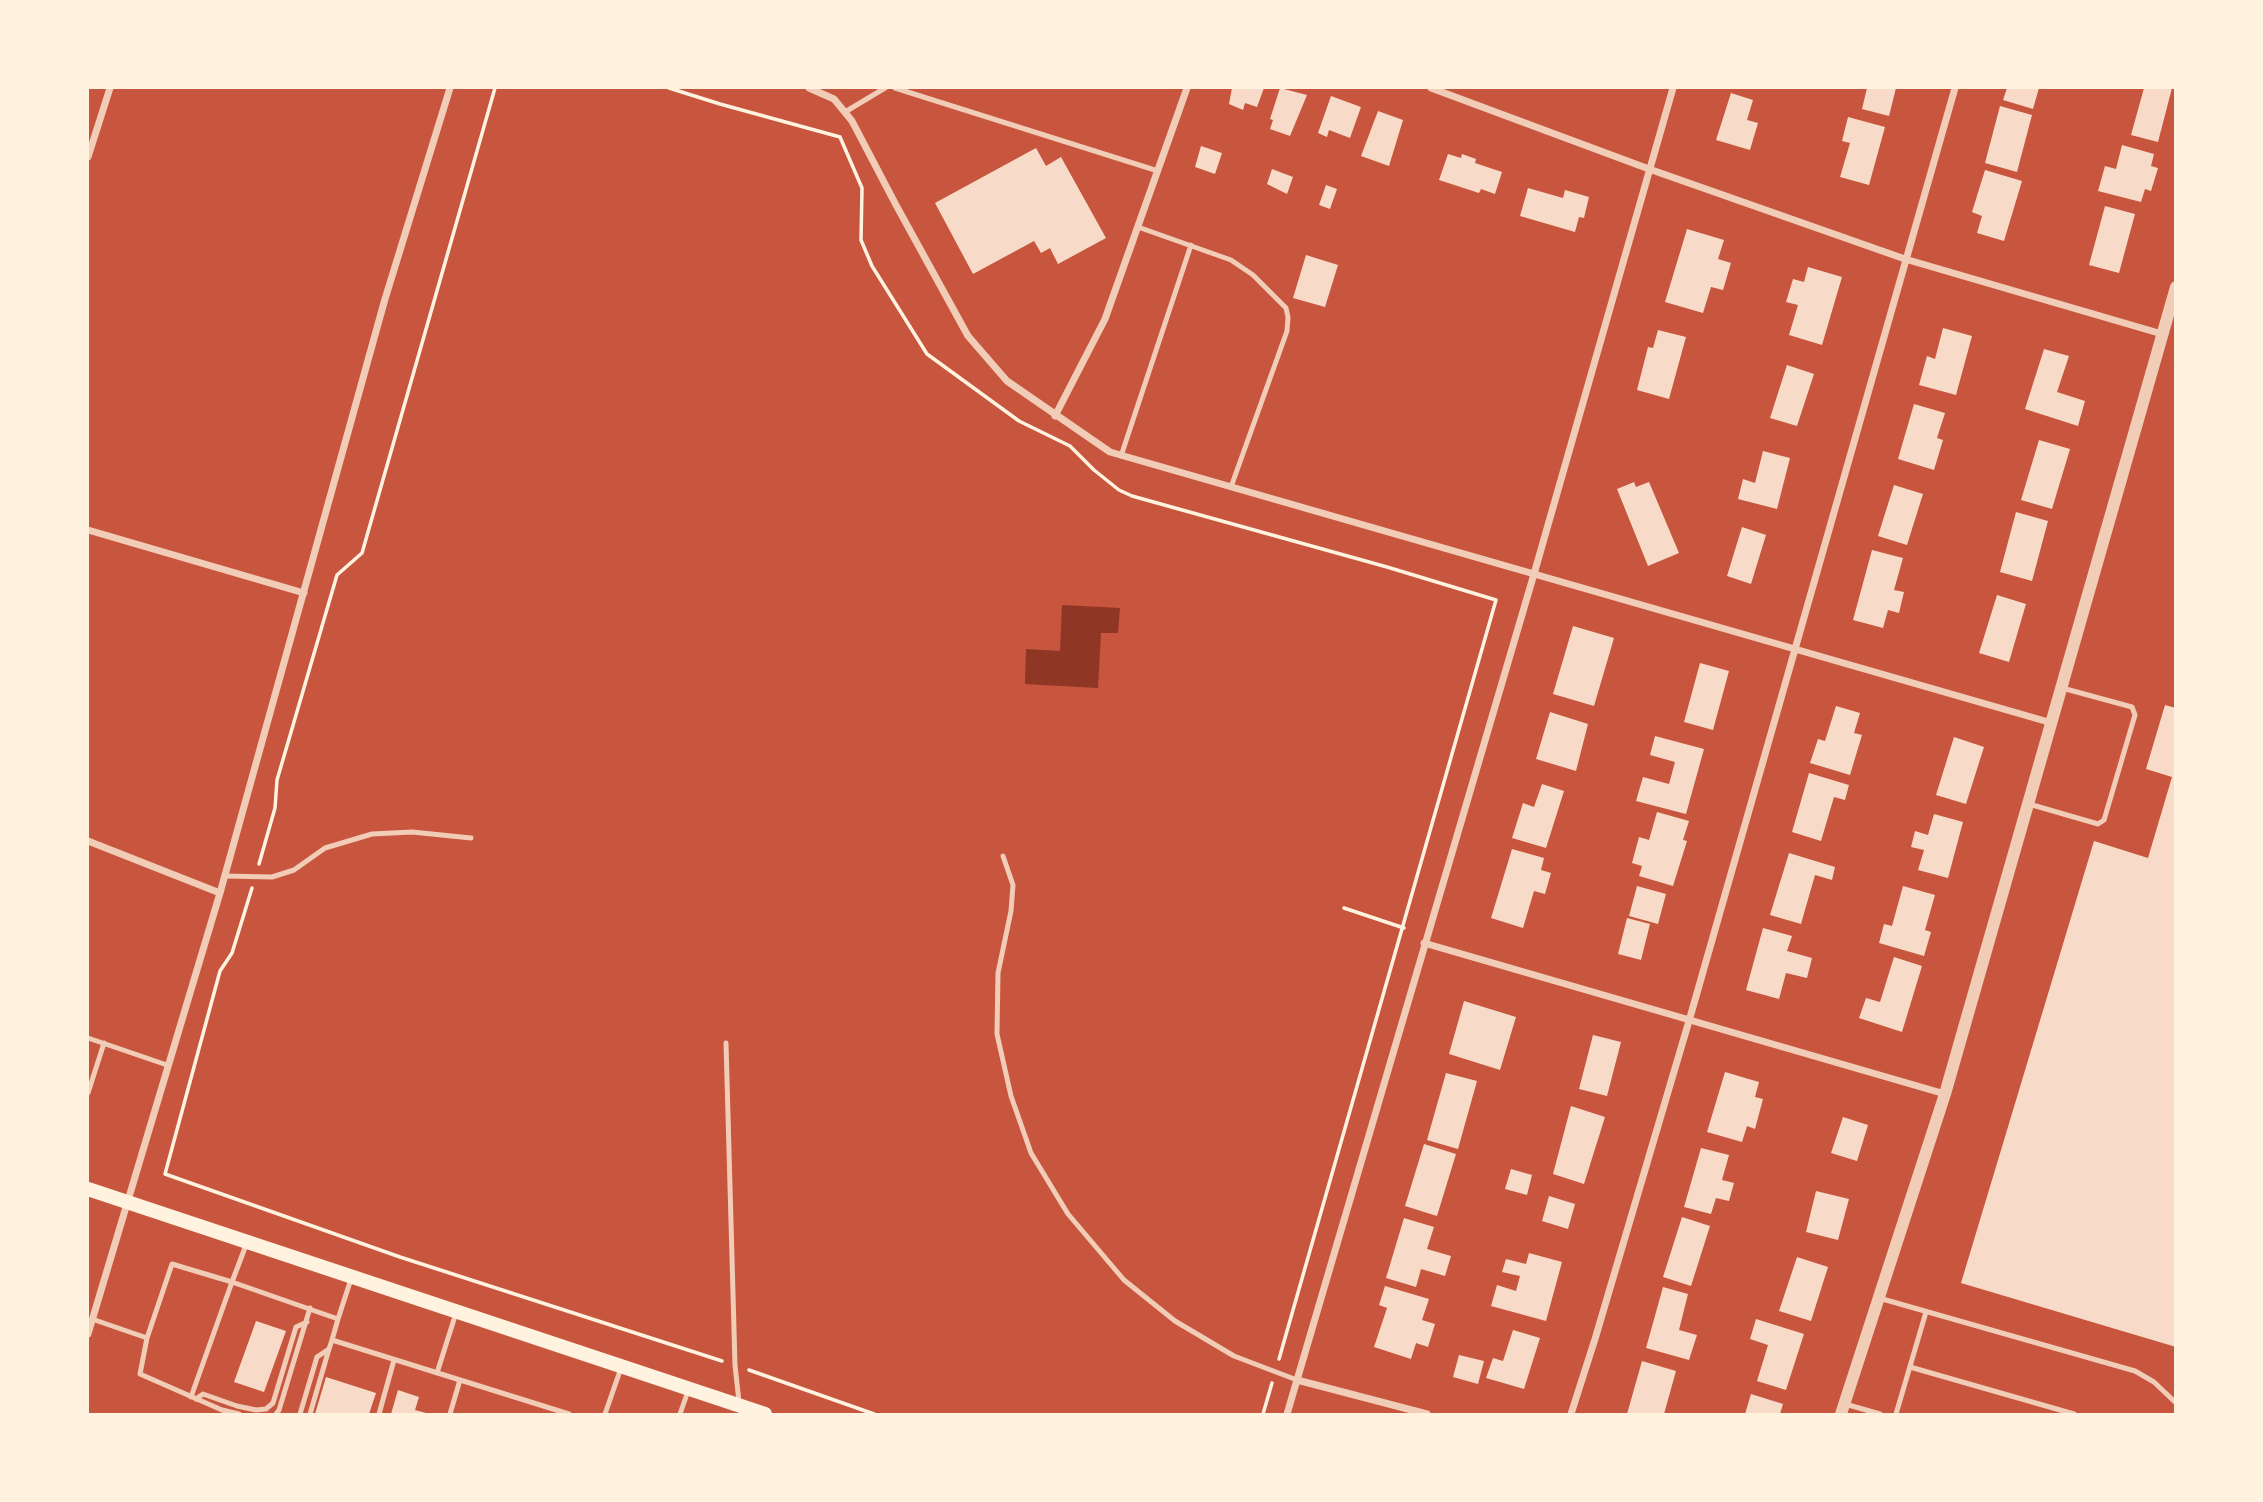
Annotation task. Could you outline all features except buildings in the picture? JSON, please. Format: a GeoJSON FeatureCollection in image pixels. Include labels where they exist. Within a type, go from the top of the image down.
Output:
{"type":"FeatureCollection","features":[{"type":"Feature","properties":{"kind":"main road"},"geometry":{"type":"LineString","coordinates":[[88,1189],[752,1411]]}},
{"type":"Feature","properties":{"kind":"street"},"geometry":{"type":"LineString","coordinates":[[88,158],[110,88]]}},
{"type":"Feature","properties":{"kind":"street"},"geometry":{"type":"LineString","coordinates":[[88,1334],[225,876],[385,299],[450,88]]}},
{"type":"Feature","properties":{"kind":"street"},"geometry":{"type":"LineString","coordinates":[[809,88],[834,99],[852,121],[968,336],[1007,381],[1110,452],[2052,723]]}},
{"type":"Feature","properties":{"kind":"street"},"geometry":{"type":"LineString","coordinates":[[1055,416],[1105,319],[1187,88]]}},
{"type":"Feature","properties":{"kind":"street"},"geometry":{"type":"LineString","coordinates":[[1431,88],[1649,169],[1905,258],[2162,334]]}},
{"type":"Feature","properties":{"kind":"street"},"geometry":{"type":"LineString","coordinates":[[1287,1415],[1534,574],[1673,88]]}},
{"type":"Feature","properties":{"kind":"street"},"geometry":{"type":"LineString","coordinates":[[1571,1415],[1689,1021],[1955,88]]}},
{"type":"Feature","properties":{"kind":"street"},"geometry":{"type":"LineString","coordinates":[[1843,1409],[1945,1094],[2175,287]]}},
{"type":"Feature","properties":{"kind":"street"},"geometry":{"type":"LineString","coordinates":[[88,530],[304,593]]}},
{"type":"Feature","properties":{"kind":"street"},"geometry":{"type":"LineString","coordinates":[[88,841],[220,893]]}},
{"type":"Feature","properties":{"kind":"street"},"geometry":{"type":"LineString","coordinates":[[1424,943],[1945,1094]]}},
{"type":"Feature","properties":{"kind":"street"},"geometry":{"type":"LineString","coordinates":[[1297,1380],[1427,1415]]}},
{"type":"Feature","properties":{"kind":"lane"},"geometry":{"type":"LineString","coordinates":[[845,112],[885,88]]}},
{"type":"Feature","properties":{"kind":"lane"},"geometry":{"type":"LineString","coordinates":[[895,88],[1158,171]]}},
{"type":"Feature","properties":{"kind":"lane"},"geometry":{"type":"LineString","coordinates":[[1138,227],[1231,260],[1253,275],[1286,308],[1287,331],[1231,487]]}},
{"type":"Feature","properties":{"kind":"lane"},"geometry":{"type":"LineString","coordinates":[[1121,456],[1191,245]]}},
{"type":"Feature","properties":{"kind":"lane"},"geometry":{"type":"LineString","coordinates":[[2029,804],[2098,824],[2104,820],[2135,715],[2132,707],[2062,688]]}},
{"type":"Feature","properties":{"kind":"lane"},"geometry":{"type":"LineString","coordinates":[[225,876],[272,877],[294,870],[325,848],[372,834],[412,832],[471,838]]}},
{"type":"Feature","properties":{"kind":"lane"},"geometry":{"type":"LineString","coordinates":[[1003,856],[1013,885],[1011,911],[998,973],[997,1034],[1011,1096],[1031,1153],[1068,1214],[1124,1280],[1175,1321],[1234,1356],[1297,1380]]}},
{"type":"Feature","properties":{"kind":"lane"},"geometry":{"type":"LineString","coordinates":[[88,1038],[167,1065]]}},
{"type":"Feature","properties":{"kind":"lane"},"geometry":{"type":"LineString","coordinates":[[88,1093],[104,1043]]}},
{"type":"Feature","properties":{"kind":"lane"},"geometry":{"type":"LineString","coordinates":[[726,1043],[735,1365],[752,1411]]}},
{"type":"Feature","properties":{"kind":"lane"},"geometry":{"type":"LineString","coordinates":[[194,1398],[247,1242]]}},
{"type":"Feature","properties":{"kind":"lane"},"geometry":{"type":"LineString","coordinates":[[240,1415],[140,1374],[147,1338],[172,1264],[338,1319]]}},
{"type":"Feature","properties":{"kind":"lane"},"geometry":{"type":"LineString","coordinates":[[310,1415],[352,1277]]}},
{"type":"Feature","properties":{"kind":"lane"},"geometry":{"type":"LineString","coordinates":[[1879,1298],[2135,1371],[2154,1382],[2175,1403]]}},
{"type":"Feature","properties":{"kind":"lane"},"geometry":{"type":"LineString","coordinates":[[276,1415],[310,1308]]}},
{"type":"Feature","properties":{"kind":"lane"},"geometry":{"type":"LineString","coordinates":[[436,1373],[456,1311]]}},
{"type":"Feature","properties":{"kind":"lane"},"geometry":{"type":"LineString","coordinates":[[1896,1415],[1926,1312]]}},
{"type":"Feature","properties":{"kind":"lane"},"geometry":{"type":"LineString","coordinates":[[92,1319],[147,1338]]}},
{"type":"Feature","properties":{"kind":"lane"},"geometry":{"type":"LineString","coordinates":[[194,1398],[203,1394],[237,1406],[266,1409],[273,1403],[296,1327],[307,1322]]}},
{"type":"Feature","properties":{"kind":"lane"},"geometry":{"type":"LineString","coordinates":[[332,1340],[569,1415]]}},
{"type":"Feature","properties":{"kind":"lane"},"geometry":{"type":"LineString","coordinates":[[300,1415],[317,1357],[329,1349]]}},
{"type":"Feature","properties":{"kind":"lane"},"geometry":{"type":"LineString","coordinates":[[379,1415],[394,1360]]}},
{"type":"Feature","properties":{"kind":"lane"},"geometry":{"type":"LineString","coordinates":[[605,1415],[621,1366]]}},
{"type":"Feature","properties":{"kind":"lane"},"geometry":{"type":"LineString","coordinates":[[1910,1367],[2074,1415]]}},
{"type":"Feature","properties":{"kind":"lane"},"geometry":{"type":"LineString","coordinates":[[450,1415],[460,1381]]}},
{"type":"Feature","properties":{"kind":"lane"},"geometry":{"type":"LineString","coordinates":[[680,1415],[688,1389]]}},
{"type":"Feature","properties":{"kind":"lane"},"geometry":{"type":"LineString","coordinates":[[1843,1409],[1880,1415]]}},
{"type":"Feature","properties":{"kind":"path"},"geometry":{"type":"LineString","coordinates":[[495,88],[362,553],[337,575],[277,780],[275,808],[232,953],[220,971],[164,1174],[400,1257],[735,1365],[874,1415]]}},
{"type":"Feature","properties":{"kind":"path"},"geometry":{"type":"LineString","coordinates":[[668,88],[840,137],[862,188],[861,240],[872,266],[927,354],[1019,421],[1070,446],[1119,490],[1145,500],[1496,600],[1263,1415]]}},
{"type":"Feature","properties":{"kind":"path"},"geometry":{"type":"LineString","coordinates":[[1344,908],[1404,928]]}},
{"type":"Feature","properties":{"kind":"shaded area"},"geometry":{"type":"Polygon","coordinates":[[[1062,605],[1120,608],[1118,633],[1101,633],[1098,688],[1025,684],[1026,649],[1060,651],[1062,605]]]}}]}
